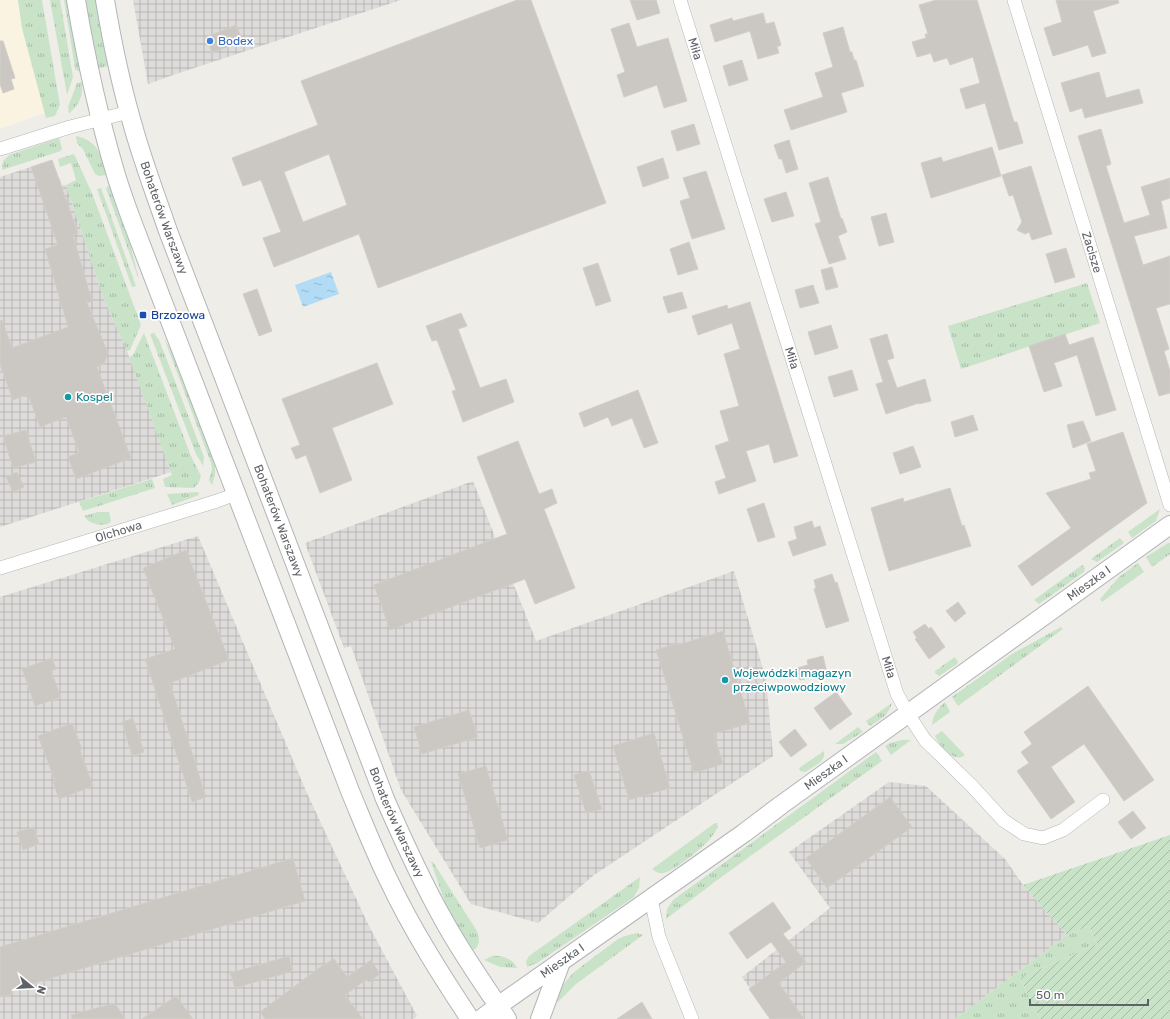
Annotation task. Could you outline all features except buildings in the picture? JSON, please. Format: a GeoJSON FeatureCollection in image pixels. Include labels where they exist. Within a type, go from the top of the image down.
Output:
{"type":"FeatureCollection","features":[{"type":"Feature","properties":{"kind":"street"},"geometry":{"type":"LineString","coordinates":[[76,0],[101,119],[117,177],[133,224],[347,784],[373,848],[413,928],[435,966],[470,1019]]}},
{"type":"Feature","properties":{"kind":"street","name":"Bohaterów Warszawy"},"geometry":{"type":"LineString","coordinates":[[105,0],[118,69],[146,169],[168,231],[385,799],[412,860],[443,919],[503,1012]]}},
{"type":"Feature","properties":{"kind":"street","name":"Miła"},"geometry":{"type":"LineString","coordinates":[[680,0],[898,694],[908,714],[926,740],[972,786],[1003,820],[1024,834],[1043,838],[1063,830],[1103,800]]}},
{"type":"Feature","properties":{"kind":"street","name":"Zacisze"},"geometry":{"type":"LineString","coordinates":[[1014,0],[1170,505]]}},
{"type":"Feature","properties":{"kind":"street"},"geometry":{"type":"LineString","coordinates":[[0,149],[70,127],[129,112]]}},
{"type":"Feature","properties":{"kind":"street","name":"Olchowa"},"geometry":{"type":"LineString","coordinates":[[0,568],[217,502],[236,494]]}},
{"type":"Feature","properties":{"kind":"street","name":"Mieszka I"},"geometry":{"type":"LineString","coordinates":[[481,1019],[503,1012],[561,962],[744,833],[1170,525]]}},
{"type":"Feature","properties":{"kind":"street"},"geometry":{"type":"LineString","coordinates":[[651,899],[659,938],[692,1019]]}},
{"type":"Feature","properties":{"kind":"street"},"geometry":{"type":"LineString","coordinates":[[540,1019],[561,962]]}},
{"type":"Feature","properties":{"kind":"shaded area"},"geometry":{"type":"Polygon","coordinates":[[[0,0],[18,0],[22,28],[45,113],[0,129],[0,0]]]}},
{"type":"Feature","properties":{"kind":"shaded area"},"geometry":{"type":"Polygon","coordinates":[[[133,0],[401,0],[148,84],[133,0]]]}},
{"type":"Feature","properties":{"kind":"shaded area"},"geometry":{"type":"Polygon","coordinates":[[[52,160],[62,185],[66,185],[104,299],[127,351],[171,472],[0,527],[0,177],[52,160]]]}},
{"type":"Feature","properties":{"kind":"shaded area"},"geometry":{"type":"Polygon","coordinates":[[[473,481],[536,641],[734,571],[766,679],[773,756],[594,875],[538,923],[471,904],[401,790],[351,646],[344,648],[305,543],[473,481]]]}},
{"type":"Feature","properties":{"kind":"shaded area"},"geometry":{"type":"Polygon","coordinates":[[[198,536],[306,791],[368,924],[417,1016],[414,1019],[0,1019],[0,597],[198,536]]]}},
{"type":"Feature","properties":{"kind":"shaded area"},"geometry":{"type":"Polygon","coordinates":[[[889,782],[926,786],[1006,860],[1023,885],[1067,935],[955,1019],[772,1019],[742,977],[830,908],[789,852],[889,782]]]}},
{"type":"Feature","properties":{"kind":"green space"},"geometry":{"type":"Polygon","coordinates":[[[18,0],[42,0],[60,105],[55,116],[46,118],[22,28],[18,0]]]}},
{"type":"Feature","properties":{"kind":"green space"},"geometry":{"type":"Polygon","coordinates":[[[50,0],[60,0],[73,77],[67,95],[50,0]]]}},
{"type":"Feature","properties":{"kind":"green space"},"geometry":{"type":"Polygon","coordinates":[[[64,0],[68,0],[80,72],[75,68],[64,0]]]}},
{"type":"Feature","properties":{"kind":"green space"},"geometry":{"type":"Polygon","coordinates":[[[85,0],[97,0],[108,66],[97,69],[85,0]]]}},
{"type":"Feature","properties":{"kind":"green space"},"geometry":{"type":"Polygon","coordinates":[[[82,82],[80,100],[69,114],[68,107],[77,83],[82,82]]]}},
{"type":"Feature","properties":{"kind":"green space"},"geometry":{"type":"Polygon","coordinates":[[[76,136],[84,138],[98,150],[107,175],[99,176],[95,174],[83,149],[77,143],[76,136]]]}},
{"type":"Feature","properties":{"kind":"green space"},"geometry":{"type":"Polygon","coordinates":[[[59,138],[62,148],[61,151],[2,170],[3,161],[9,155],[59,138]]]}},
{"type":"Feature","properties":{"kind":"green space"},"geometry":{"type":"Polygon","coordinates":[[[74,154],[92,193],[141,325],[130,350],[127,351],[104,299],[66,185],[76,180],[71,163],[60,167],[58,159],[74,154]]]}},
{"type":"Feature","properties":{"kind":"green space"},"geometry":{"type":"Polygon","coordinates":[[[111,185],[127,231],[139,280],[106,189],[111,185]]]}},
{"type":"Feature","properties":{"kind":"green space"},"geometry":{"type":"Polygon","coordinates":[[[101,188],[136,286],[132,287],[97,189],[101,188]]]}},
{"type":"Feature","properties":{"kind":"green space"},"geometry":{"type":"Polygon","coordinates":[[[1087,283],[1100,323],[961,369],[948,326],[1087,283]]]}},
{"type":"Feature","properties":{"kind":"green space"},"geometry":{"type":"Polygon","coordinates":[[[144,333],[191,456],[201,476],[199,482],[194,488],[165,487],[163,479],[172,475],[129,357],[133,355],[144,333]]]}},
{"type":"Feature","properties":{"kind":"green space"},"geometry":{"type":"Polygon","coordinates":[[[154,333],[159,340],[204,457],[203,466],[196,454],[150,334],[154,333]]]}},
{"type":"Feature","properties":{"kind":"green space"},"geometry":{"type":"Polygon","coordinates":[[[164,338],[175,357],[215,462],[215,475],[212,485],[209,480],[212,469],[211,463],[164,338]]]}},
{"type":"Feature","properties":{"kind":"green space"},"geometry":{"type":"Polygon","coordinates":[[[152,479],[155,488],[83,511],[79,502],[152,479]]]}},
{"type":"Feature","properties":{"kind":"green space"},"geometry":{"type":"Polygon","coordinates":[[[198,492],[199,495],[172,505],[167,494],[198,492]]]}},
{"type":"Feature","properties":{"kind":"green space"},"geometry":{"type":"Polygon","coordinates":[[[1160,509],[1156,521],[1132,538],[1128,532],[1160,509]]]}},
{"type":"Feature","properties":{"kind":"green space"},"geometry":{"type":"Polygon","coordinates":[[[98,512],[109,512],[111,521],[108,524],[101,525],[92,523],[84,516],[98,512]]]}},
{"type":"Feature","properties":{"kind":"green space"},"geometry":{"type":"Polygon","coordinates":[[[1120,538],[1124,543],[1097,562],[1091,559],[1120,538]]]}},
{"type":"Feature","properties":{"kind":"green space"},"geometry":{"type":"Polygon","coordinates":[[[1170,543],[1170,554],[1152,567],[1146,557],[1170,543]]]}},
{"type":"Feature","properties":{"kind":"green space"},"geometry":{"type":"Polygon","coordinates":[[[1138,563],[1144,572],[1102,602],[1100,599],[1119,577],[1138,563]]]}},
{"type":"Feature","properties":{"kind":"green space"},"geometry":{"type":"Polygon","coordinates":[[[1082,565],[1085,568],[1084,572],[1039,604],[1034,600],[1082,565]]]}},
{"type":"Feature","properties":{"kind":"green space"},"geometry":{"type":"Polygon","coordinates":[[[1061,627],[1063,629],[958,706],[952,697],[1012,654],[1061,627]]]}},
{"type":"Feature","properties":{"kind":"green space"},"geometry":{"type":"Polygon","coordinates":[[[955,657],[958,662],[957,664],[939,676],[935,673],[935,671],[955,657]]]}},
{"type":"Feature","properties":{"kind":"green space"},"geometry":{"type":"Polygon","coordinates":[[[945,702],[950,712],[932,725],[936,712],[945,702]]]}},
{"type":"Feature","properties":{"kind":"green space"},"geometry":{"type":"Polygon","coordinates":[[[892,703],[886,714],[870,726],[866,721],[892,703]]]}},
{"type":"Feature","properties":{"kind":"green space"},"geometry":{"type":"Polygon","coordinates":[[[858,727],[863,732],[843,744],[835,744],[858,727]]]}},
{"type":"Feature","properties":{"kind":"green space"},"geometry":{"type":"Polygon","coordinates":[[[942,731],[965,755],[961,757],[953,756],[938,742],[935,736],[942,731]]]}},
{"type":"Feature","properties":{"kind":"green space"},"geometry":{"type":"Polygon","coordinates":[[[902,740],[911,740],[891,755],[885,746],[902,740]]]}},
{"type":"Feature","properties":{"kind":"green space"},"geometry":{"type":"Polygon","coordinates":[[[824,751],[822,761],[805,772],[800,771],[799,768],[824,751]]]}},
{"type":"Feature","properties":{"kind":"green space"},"geometry":{"type":"Polygon","coordinates":[[[876,752],[882,761],[666,919],[667,909],[673,900],[876,752]]]}},
{"type":"Feature","properties":{"kind":"green space"},"geometry":{"type":"Polygon","coordinates":[[[717,823],[718,827],[710,839],[684,861],[663,873],[652,869],[717,823]]]}},
{"type":"Feature","properties":{"kind":"green space"},"geometry":{"type":"Polygon","coordinates":[[[1170,835],[1170,1019],[1040,1019],[1020,978],[1097,944],[1089,926],[1067,935],[1023,885],[1170,835]]]}},
{"type":"Feature","properties":{"kind":"green space"},"geometry":{"type":"Polygon","coordinates":[[[431,862],[433,862],[477,931],[479,941],[474,950],[468,944],[449,914],[431,862]]]}},
{"type":"Feature","properties":{"kind":"green space"},"geometry":{"type":"Polygon","coordinates":[[[640,877],[639,888],[634,897],[537,963],[527,967],[526,961],[529,956],[640,877]]]}},
{"type":"Feature","properties":{"kind":"green space"},"geometry":{"type":"Polygon","coordinates":[[[1089,926],[1097,944],[1020,978],[1040,1019],[955,1019],[1067,935],[1089,926]]]}},
{"type":"Feature","properties":{"kind":"green space"},"geometry":{"type":"Polygon","coordinates":[[[637,933],[643,935],[576,984],[558,1002],[553,1001],[562,986],[574,972],[618,939],[637,933]]]}},
{"type":"Feature","properties":{"kind":"green space"},"geometry":{"type":"Polygon","coordinates":[[[492,956],[507,958],[513,962],[517,968],[500,967],[484,960],[492,956]]]}},
{"type":"Feature","properties":{"kind":"water"},"geometry":{"type":"Polygon","coordinates":[[[331,272],[339,294],[303,307],[295,285],[331,272]]]}},
{"type":"Feature","properties":{"kind":"place","name":"Bodex"},"geometry":{"type":"Point","coordinates":[210,41]}},
{"type":"Feature","properties":{"kind":"place","name":"Brzozowa"},"geometry":{"type":"Point","coordinates":[143,315]}},
{"type":"Feature","properties":{"kind":"place","name":"Kospel"},"geometry":{"type":"Point","coordinates":[68,397]}},
{"type":"Feature","properties":{"kind":"place","name":"Wojewódzki magazyn przeciwpowodziowy"},"geometry":{"type":"Point","coordinates":[725,680]}}]}
